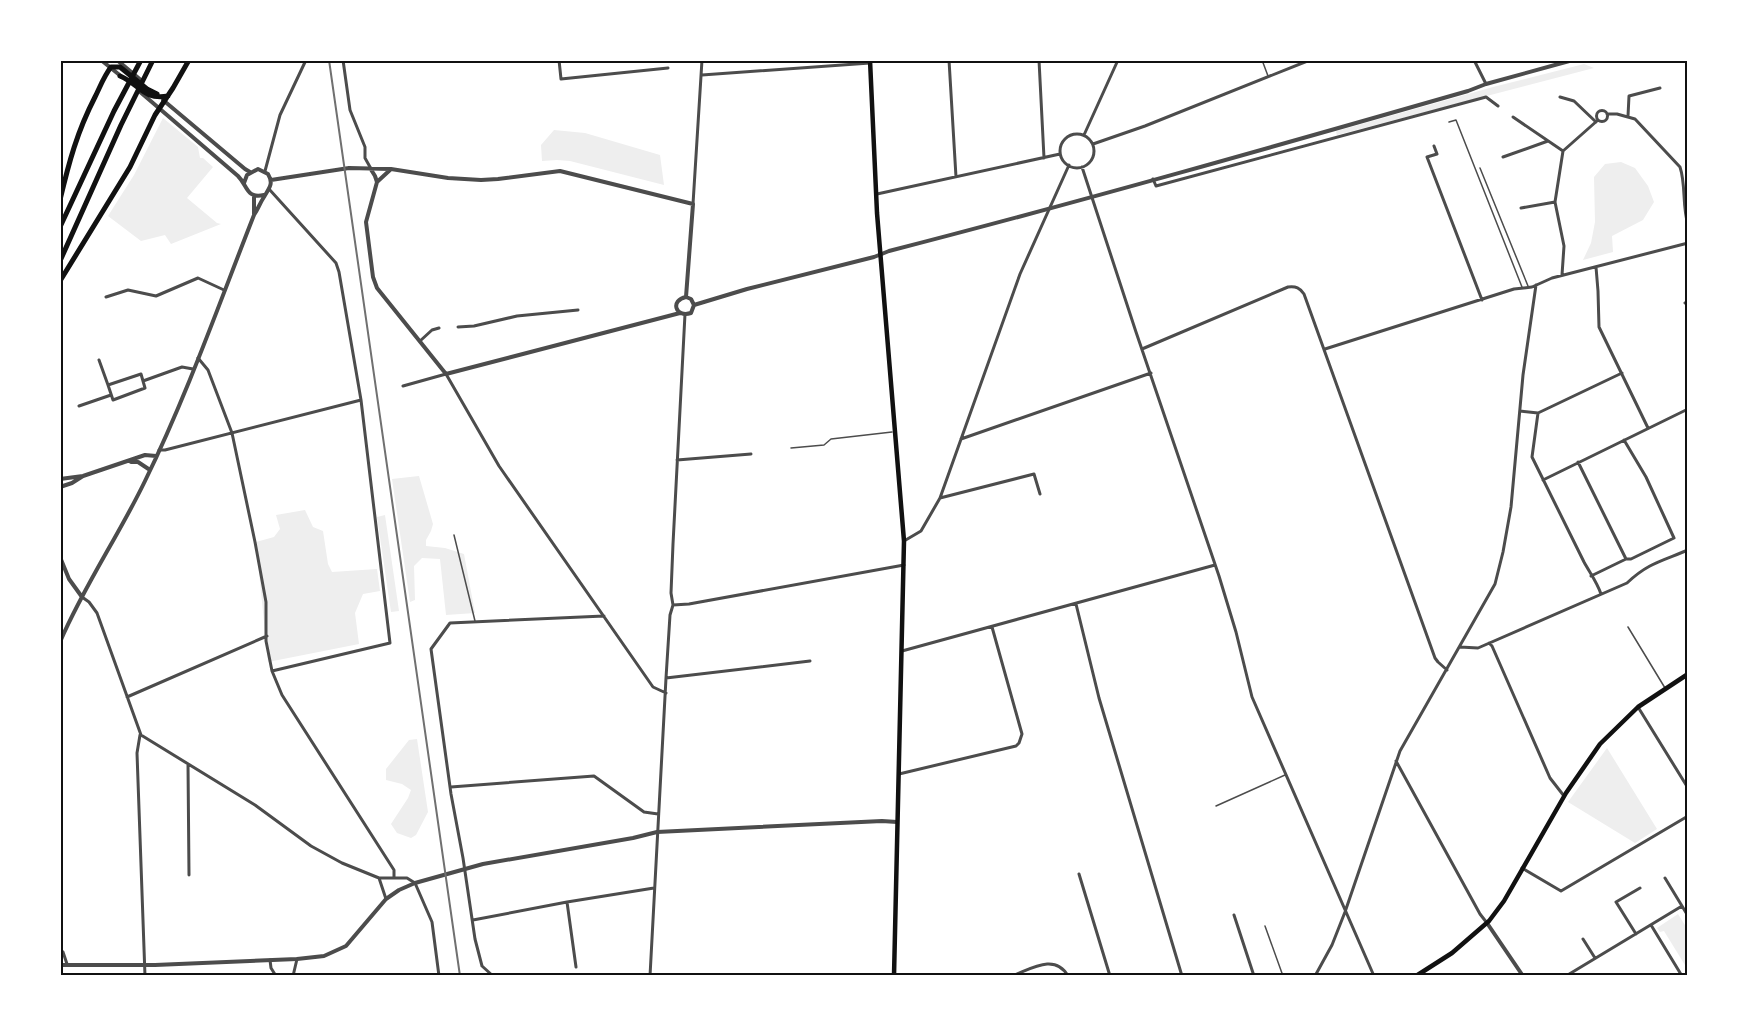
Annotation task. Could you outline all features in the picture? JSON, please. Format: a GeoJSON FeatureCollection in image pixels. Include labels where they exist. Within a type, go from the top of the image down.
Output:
{"type":"FeatureCollection","features":[{"type":"Feature","properties":{"kind":"main road"},"geometry":{"type":"LineString","coordinates":[[60,227],[141,60]]}},
{"type":"Feature","properties":{"kind":"main road"},"geometry":{"type":"LineString","coordinates":[[60,281],[130,167],[159,109],[162,97],[189,60]]}},
{"type":"Feature","properties":{"kind":"main road"},"geometry":{"type":"LineString","coordinates":[[870,61],[881,254],[904,541],[894,976]]}},
{"type":"Feature","properties":{"kind":"main road"},"geometry":{"type":"LineString","coordinates":[[60,261],[152,62]]}},
{"type":"Feature","properties":{"kind":"main road"},"geometry":{"type":"LineString","coordinates":[[115,63],[119,75],[148,96],[162,97]]}},
{"type":"Feature","properties":{"kind":"main road"},"geometry":{"type":"LineString","coordinates":[[115,63],[147,89],[162,97]]}},
{"type":"Feature","properties":{"kind":"main road"},"geometry":{"type":"LineString","coordinates":[[60,200],[79,130],[115,63]]}},
{"type":"Feature","properties":{"kind":"main road"},"geometry":{"type":"LineString","coordinates":[[1416,976],[1452,953],[1487,923],[1504,901],[1564,796],[1600,744],[1638,707],[1688,674]]}},
{"type":"Feature","properties":{"kind":"street"},"geometry":{"type":"LineString","coordinates":[[101,60],[115,63]]}},
{"type":"Feature","properties":{"kind":"street"},"geometry":{"type":"LineString","coordinates":[[265,171],[280,115],[306,60]]}},
{"type":"Feature","properties":{"kind":"street"},"geometry":{"type":"LineString","coordinates":[[343,60],[350,110],[365,147],[369,167],[377,182]]}},
{"type":"Feature","properties":{"kind":"street"},"geometry":{"type":"LineString","coordinates":[[559,60],[561,79],[668,68]]}},
{"type":"Feature","properties":{"kind":"street"},"geometry":{"type":"LineString","coordinates":[[686,297],[702,60]]}},
{"type":"Feature","properties":{"kind":"street"},"geometry":{"type":"LineString","coordinates":[[949,60],[956,177]]}},
{"type":"Feature","properties":{"kind":"street"},"geometry":{"type":"LineString","coordinates":[[1039,60],[1044,158]]}},
{"type":"Feature","properties":{"kind":"street"},"geometry":{"type":"LineString","coordinates":[[1084,135],[1118,60]]}},
{"type":"Feature","properties":{"kind":"street"},"geometry":{"type":"LineString","coordinates":[[1093,144],[1145,126],[1310,60]]}},
{"type":"Feature","properties":{"kind":"street"},"geometry":{"type":"LineString","coordinates":[[1474,60],[1486,84]]}},
{"type":"Feature","properties":{"kind":"street"},"geometry":{"type":"LineString","coordinates":[[694,305],[1050,209],[1486,84],[1571,61],[1588,60]]}},
{"type":"Feature","properties":{"kind":"street"},"geometry":{"type":"LineString","coordinates":[[702,75],[870,61]]}},
{"type":"Feature","properties":{"kind":"street"},"geometry":{"type":"LineString","coordinates":[[119,75],[238,176],[247,191],[254,195],[264,194]]}},
{"type":"Feature","properties":{"kind":"street"},"geometry":{"type":"LineString","coordinates":[[1628,116],[1629,96],[1660,88]]}},
{"type":"Feature","properties":{"kind":"street"},"geometry":{"type":"LineString","coordinates":[[162,97],[250,172]]}},
{"type":"Feature","properties":{"kind":"street"},"geometry":{"type":"LineString","coordinates":[[1153,179],[1156,186],[1486,97],[1498,106]]}},
{"type":"Feature","properties":{"kind":"street"},"geometry":{"type":"LineString","coordinates":[[1560,98],[1574,101],[1597,121]]}},
{"type":"Feature","properties":{"kind":"street"},"geometry":{"type":"LineString","coordinates":[[1597,121],[1598,111],[1604,110],[1607,114],[1635,119],[1680,166],[1684,212],[1688,225]]}},
{"type":"Feature","properties":{"kind":"street"},"geometry":{"type":"LineString","coordinates":[[1562,276],[1564,246],[1555,202],[1563,151],[1597,121],[1605,120],[1607,114]]}},
{"type":"Feature","properties":{"kind":"street"},"geometry":{"type":"LineString","coordinates":[[1513,117],[1563,151]]}},
{"type":"Feature","properties":{"kind":"street"},"geometry":{"type":"LineString","coordinates":[[1073,134],[1084,135],[1093,144],[1092,158],[1082,167],[1073,167],[1065,163],[1060,154],[1064,139],[1073,134]]}},
{"type":"Feature","properties":{"kind":"street"},"geometry":{"type":"LineString","coordinates":[[1503,157],[1548,141]]}},
{"type":"Feature","properties":{"kind":"street"},"geometry":{"type":"LineString","coordinates":[[1434,146],[1437,154],[1427,157],[1482,300]]}},
{"type":"Feature","properties":{"kind":"street"},"geometry":{"type":"LineString","coordinates":[[877,194],[1060,154]]}},
{"type":"Feature","properties":{"kind":"street"},"geometry":{"type":"LineString","coordinates":[[904,541],[921,531],[940,498],[1020,274],[1069,165]]}},
{"type":"Feature","properties":{"kind":"street"},"geometry":{"type":"LineString","coordinates":[[271,180],[340,168],[369,167],[481,180],[560,171],[693,204]]}},
{"type":"Feature","properties":{"kind":"street"},"geometry":{"type":"LineString","coordinates":[[1082,167],[1215,565],[1236,632],[1252,697],[1374,976]]}},
{"type":"Feature","properties":{"kind":"street"},"geometry":{"type":"LineString","coordinates":[[60,642],[72,613],[150,470],[194,369],[254,215],[264,194],[269,189],[271,180],[265,171],[258,169],[247,175],[244,183]]}},
{"type":"Feature","properties":{"kind":"street"},"geometry":{"type":"LineString","coordinates":[[391,169],[377,182],[366,222],[373,277],[377,288],[446,374],[499,466],[653,687],[666,693]]}},
{"type":"Feature","properties":{"kind":"street"},"geometry":{"type":"LineString","coordinates":[[1682,174],[1688,172]]}},
{"type":"Feature","properties":{"kind":"street"},"geometry":{"type":"LineString","coordinates":[[269,189],[336,263],[339,272],[361,400],[390,643],[272,671]]}},
{"type":"Feature","properties":{"kind":"street"},"geometry":{"type":"LineString","coordinates":[[254,195],[254,215]]}},
{"type":"Feature","properties":{"kind":"street"},"geometry":{"type":"LineString","coordinates":[[1521,208],[1555,202]]}},
{"type":"Feature","properties":{"kind":"street"},"geometry":{"type":"LineString","coordinates":[[1325,349],[1522,287],[1536,285],[1545,280],[1688,243]]}},
{"type":"Feature","properties":{"kind":"street"},"geometry":{"type":"LineString","coordinates":[[1596,267],[1599,327],[1648,428]]}},
{"type":"Feature","properties":{"kind":"street"},"geometry":{"type":"LineString","coordinates":[[106,297],[128,290],[156,296],[198,278],[224,290]]}},
{"type":"Feature","properties":{"kind":"street"},"geometry":{"type":"LineString","coordinates":[[1315,976],[1332,945],[1345,912],[1396,761],[1495,584],[1510,507],[1523,375],[1536,285]]}},
{"type":"Feature","properties":{"kind":"street"},"geometry":{"type":"LineString","coordinates":[[1142,349],[1288,287],[1294,286],[1301,290],[1325,349],[1435,658],[1447,670]]}},
{"type":"Feature","properties":{"kind":"street"},"geometry":{"type":"LineString","coordinates":[[680,313],[677,302],[681,298],[692,299],[693,310],[685,315]]}},
{"type":"Feature","properties":{"kind":"street"},"geometry":{"type":"LineString","coordinates":[[458,327],[474,326],[517,316],[578,310]]}},
{"type":"Feature","properties":{"kind":"street"},"geometry":{"type":"LineString","coordinates":[[402,386],[680,313],[685,315]]}},
{"type":"Feature","properties":{"kind":"street"},"geometry":{"type":"LineString","coordinates":[[650,976],[666,678],[670,615],[673,605],[671,593],[685,315]]}},
{"type":"Feature","properties":{"kind":"street"},"geometry":{"type":"LineString","coordinates":[[420,341],[432,330],[439,328]]}},
{"type":"Feature","properties":{"kind":"street"},"geometry":{"type":"LineString","coordinates":[[198,358],[208,370],[232,433],[266,602],[266,641],[272,671],[282,694],[394,870],[394,878]]}},
{"type":"Feature","properties":{"kind":"street"},"geometry":{"type":"LineString","coordinates":[[99,360],[113,400],[145,388],[141,374],[108,385]]}},
{"type":"Feature","properties":{"kind":"street"},"geometry":{"type":"LineString","coordinates":[[143,381],[182,367],[194,369]]}},
{"type":"Feature","properties":{"kind":"street"},"geometry":{"type":"LineString","coordinates":[[961,439],[1151,373]]}},
{"type":"Feature","properties":{"kind":"street"},"geometry":{"type":"LineString","coordinates":[[1520,411],[1538,413],[1622,373]]}},
{"type":"Feature","properties":{"kind":"street"},"geometry":{"type":"LineString","coordinates":[[79,406],[111,394]]}},
{"type":"Feature","properties":{"kind":"street"},"geometry":{"type":"LineString","coordinates":[[159,450],[361,400]]}},
{"type":"Feature","properties":{"kind":"street"},"geometry":{"type":"LineString","coordinates":[[1543,480],[1688,409]]}},
{"type":"Feature","properties":{"kind":"street"},"geometry":{"type":"LineString","coordinates":[[1538,413],[1532,457],[1601,594]]}},
{"type":"Feature","properties":{"kind":"street"},"geometry":{"type":"LineString","coordinates":[[1591,576],[1674,538],[1646,477],[1624,440]]}},
{"type":"Feature","properties":{"kind":"street"},"geometry":{"type":"LineString","coordinates":[[677,460],[751,454]]}},
{"type":"Feature","properties":{"kind":"street"},"geometry":{"type":"LineString","coordinates":[[60,479],[83,476],[146,455],[156,456]]}},
{"type":"Feature","properties":{"kind":"street"},"geometry":{"type":"LineString","coordinates":[[128,462],[138,462],[150,470]]}},
{"type":"Feature","properties":{"kind":"street"},"geometry":{"type":"LineString","coordinates":[[1578,462],[1626,559]]}},
{"type":"Feature","properties":{"kind":"street"},"geometry":{"type":"LineString","coordinates":[[940,498],[1034,474],[1040,494]]}},
{"type":"Feature","properties":{"kind":"street"},"geometry":{"type":"LineString","coordinates":[[60,487],[83,476]]}},
{"type":"Feature","properties":{"kind":"street"},"geometry":{"type":"LineString","coordinates":[[1460,647],[1478,648],[1627,583],[1640,570],[1688,550]]}},
{"type":"Feature","properties":{"kind":"street"},"geometry":{"type":"LineString","coordinates":[[60,557],[69,579],[97,613],[141,735],[137,753],[145,976]]}},
{"type":"Feature","properties":{"kind":"street"},"geometry":{"type":"LineString","coordinates":[[673,605],[904,565]]}},
{"type":"Feature","properties":{"kind":"street"},"geometry":{"type":"LineString","coordinates":[[902,651],[1215,565]]}},
{"type":"Feature","properties":{"kind":"street"},"geometry":{"type":"LineString","coordinates":[[1076,604],[1099,698],[1182,976]]}},
{"type":"Feature","properties":{"kind":"street"},"geometry":{"type":"LineString","coordinates":[[493,976],[482,966],[475,939],[431,649],[450,623],[604,616]]}},
{"type":"Feature","properties":{"kind":"street"},"geometry":{"type":"LineString","coordinates":[[899,774],[1016,746],[1019,743],[1022,734],[992,627]]}},
{"type":"Feature","properties":{"kind":"street"},"geometry":{"type":"LineString","coordinates":[[127,698],[267,636]]}},
{"type":"Feature","properties":{"kind":"street"},"geometry":{"type":"LineString","coordinates":[[1489,643],[1550,778],[1564,796]]}},
{"type":"Feature","properties":{"kind":"street"},"geometry":{"type":"LineString","coordinates":[[666,678],[810,661]]}},
{"type":"Feature","properties":{"kind":"street"},"geometry":{"type":"LineString","coordinates":[[1638,707],[1688,788]]}},
{"type":"Feature","properties":{"kind":"street"},"geometry":{"type":"LineString","coordinates":[[141,735],[255,805],[311,846],[342,863],[379,878],[407,878],[415,883],[432,922],[439,976]]}},
{"type":"Feature","properties":{"kind":"street"},"geometry":{"type":"LineString","coordinates":[[1396,761],[1480,914],[1523,976]]}},
{"type":"Feature","properties":{"kind":"street"},"geometry":{"type":"LineString","coordinates":[[188,764],[189,874]]}},
{"type":"Feature","properties":{"kind":"street"},"geometry":{"type":"LineString","coordinates":[[451,787],[594,776],[644,812],[658,814]]}},
{"type":"Feature","properties":{"kind":"street"},"geometry":{"type":"LineString","coordinates":[[1522,868],[1561,891],[1688,816]]}},
{"type":"Feature","properties":{"kind":"street"},"geometry":{"type":"LineString","coordinates":[[60,965],[144,965],[324,956],[346,946],[386,899],[399,890],[465,868],[657,832],[897,822]]}},
{"type":"Feature","properties":{"kind":"street"},"geometry":{"type":"LineString","coordinates":[[1079,874],[1110,976]]}},
{"type":"Feature","properties":{"kind":"street"},"geometry":{"type":"LineString","coordinates":[[379,878],[386,899]]}},
{"type":"Feature","properties":{"kind":"street"},"geometry":{"type":"LineString","coordinates":[[1665,878],[1688,916]]}},
{"type":"Feature","properties":{"kind":"street"},"geometry":{"type":"LineString","coordinates":[[472,920],[654,888]]}},
{"type":"Feature","properties":{"kind":"street"},"geometry":{"type":"LineString","coordinates":[[1636,934],[1616,902],[1640,888]]}},
{"type":"Feature","properties":{"kind":"street"},"geometry":{"type":"LineString","coordinates":[[567,902],[576,967]]}},
{"type":"Feature","properties":{"kind":"street"},"geometry":{"type":"LineString","coordinates":[[1566,976],[1682,906]]}},
{"type":"Feature","properties":{"kind":"street"},"geometry":{"type":"LineString","coordinates":[[1234,915],[1254,976]]}},
{"type":"Feature","properties":{"kind":"street"},"geometry":{"type":"LineString","coordinates":[[1651,925],[1682,976]]}},
{"type":"Feature","properties":{"kind":"street"},"geometry":{"type":"LineString","coordinates":[[1583,939],[1595,958]]}},
{"type":"Feature","properties":{"kind":"street"},"geometry":{"type":"LineString","coordinates":[[60,951],[63,952],[67,965]]}},
{"type":"Feature","properties":{"kind":"street"},"geometry":{"type":"LineString","coordinates":[[293,976],[297,959]]}},
{"type":"Feature","properties":{"kind":"street"},"geometry":{"type":"LineString","coordinates":[[270,960],[271,968],[276,976]]}},
{"type":"Feature","properties":{"kind":"street"},"geometry":{"type":"LineString","coordinates":[[1012,976],[1048,963],[1058,964],[1068,976]]}},
{"type":"Feature","properties":{"kind":"lane"},"geometry":{"type":"LineString","coordinates":[[1262,60],[1268,77]]}},
{"type":"Feature","properties":{"kind":"lane"},"geometry":{"type":"LineString","coordinates":[[1449,122],[1456,120],[1522,287]]}},
{"type":"Feature","properties":{"kind":"lane"},"geometry":{"type":"LineString","coordinates":[[1480,168],[1528,286]]}},
{"type":"Feature","properties":{"kind":"lane"},"geometry":{"type":"LineString","coordinates":[[791,448],[824,445],[831,439],[896,432]]}},
{"type":"Feature","properties":{"kind":"lane"},"geometry":{"type":"LineString","coordinates":[[454,535],[475,622]]}},
{"type":"Feature","properties":{"kind":"lane"},"geometry":{"type":"LineString","coordinates":[[1628,627],[1666,688]]}},
{"type":"Feature","properties":{"kind":"lane"},"geometry":{"type":"LineString","coordinates":[[1216,806],[1285,775]]}},
{"type":"Feature","properties":{"kind":"lane"},"geometry":{"type":"LineString","coordinates":[[1264,926],[1283,976]]}},
{"type":"Feature","properties":{"kind":"shaded area"},"geometry":{"type":"Polygon","coordinates":[[[1584,64],[1594,68],[1337,135],[1336,132],[1493,87],[1584,64]]]}},
{"type":"Feature","properties":{"kind":"shaded area"},"geometry":{"type":"Polygon","coordinates":[[[163,118],[198,147],[200,158],[213,167],[187,198],[221,224],[171,244],[165,235],[141,241],[108,216],[134,175],[163,118]]]}},
{"type":"Feature","properties":{"kind":"shaded area"},"geometry":{"type":"Polygon","coordinates":[[[554,130],[585,133],[660,155],[664,185],[570,161],[542,161],[541,145],[554,130]]]}},
{"type":"Feature","properties":{"kind":"shaded area"},"geometry":{"type":"Polygon","coordinates":[[[1621,162],[1635,168],[1648,186],[1654,202],[1643,220],[1612,236],[1613,252],[1583,260],[1591,243],[1595,222],[1594,177],[1605,164],[1621,162]]]}},
{"type":"Feature","properties":{"kind":"shaded area"},"geometry":{"type":"Polygon","coordinates":[[[419,476],[433,524],[426,540],[426,546],[445,548],[464,554],[475,613],[446,615],[440,559],[422,558],[414,566],[415,600],[410,602],[392,479],[419,476]]]}},
{"type":"Feature","properties":{"kind":"shaded area"},"geometry":{"type":"Polygon","coordinates":[[[305,510],[313,527],[323,531],[328,564],[332,572],[377,569],[380,591],[363,594],[355,613],[359,644],[268,662],[256,542],[274,537],[280,529],[276,515],[305,510]]]}},
{"type":"Feature","properties":{"kind":"shaded area"},"geometry":{"type":"Polygon","coordinates":[[[385,515],[399,611],[391,612],[377,517],[385,515]]]}},
{"type":"Feature","properties":{"kind":"shaded area"},"geometry":{"type":"Polygon","coordinates":[[[417,739],[428,812],[416,835],[411,838],[397,833],[391,824],[411,790],[402,784],[386,780],[386,769],[409,740],[417,739]]]}},
{"type":"Feature","properties":{"kind":"shaded area"},"geometry":{"type":"Polygon","coordinates":[[[1607,748],[1657,829],[1635,843],[1568,802],[1607,748]]]}},
{"type":"Feature","properties":{"kind":"shaded area"},"geometry":{"type":"Polygon","coordinates":[[[1678,914],[1688,930],[1688,970],[1664,931],[1660,932],[1657,928],[1678,914]]]}},
{"type":"Feature","properties":{"kind":"railway"},"geometry":{"type":"LineString","coordinates":[[329,60],[460,976]]}}]}
